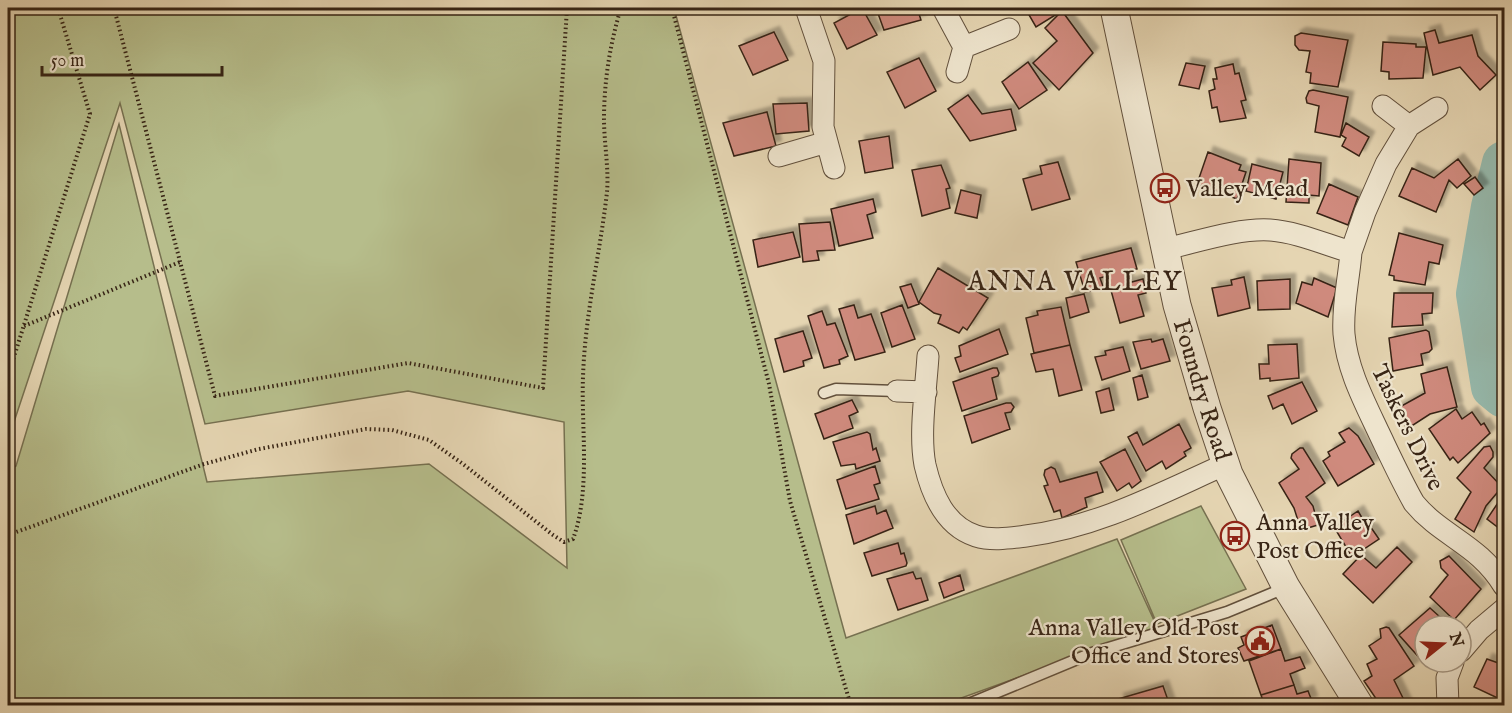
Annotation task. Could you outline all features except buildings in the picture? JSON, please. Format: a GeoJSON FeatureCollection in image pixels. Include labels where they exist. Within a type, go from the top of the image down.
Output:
{"type":"FeatureCollection","features":[{"type":"Feature","properties":{"kind":"street"},"geometry":{"type":"LineString","coordinates":[[806,8],[824,61],[822,116],[834,168]]}},
{"type":"Feature","properties":{"kind":"street"},"geometry":{"type":"LineString","coordinates":[[943,8],[964,47],[957,72]]}},
{"type":"Feature","properties":{"kind":"street","name":"Foundry Road"},"geometry":{"type":"LineString","coordinates":[[1113,8],[1178,305],[1194,366],[1226,464],[1240,497],[1286,587],[1360,705]]}},
{"type":"Feature","properties":{"kind":"street"},"geometry":{"type":"LineString","coordinates":[[964,47],[1009,29]]}},
{"type":"Feature","properties":{"kind":"street"},"geometry":{"type":"LineString","coordinates":[[1383,106],[1409,126]]}},
{"type":"Feature","properties":{"kind":"street","name":"Taskers Drive"},"geometry":{"type":"LineString","coordinates":[[1437,108],[1409,126],[1386,164],[1365,212],[1351,252],[1344,306],[1344,333],[1356,382],[1414,503],[1423,514],[1486,560],[1504,586]]}},
{"type":"Feature","properties":{"kind":"street"},"geometry":{"type":"LineString","coordinates":[[779,156],[827,142]]}},
{"type":"Feature","properties":{"kind":"street"},"geometry":{"type":"LineString","coordinates":[[1165,249],[1230,234],[1267,230],[1300,236],[1351,252]]}},
{"type":"Feature","properties":{"kind":"street"},"geometry":{"type":"LineString","coordinates":[[928,356],[923,447],[925,463],[934,494],[942,510],[952,521],[976,536],[1005,539],[1058,531],[1083,524],[1110,516],[1226,464]]}},
{"type":"Feature","properties":{"kind":"street"},"geometry":{"type":"LineString","coordinates":[[897,391],[926,392]]}},
{"type":"Feature","properties":{"kind":"street"},"geometry":{"type":"LineString","coordinates":[[1473,637],[1504,609]]}},
{"type":"Feature","properties":{"kind":"street"},"geometry":{"type":"LineString","coordinates":[[1443,702],[1448,674]]}},
{"type":"Feature","properties":{"kind":"lane"},"geometry":{"type":"LineString","coordinates":[[824,393],[836,389],[897,391]]}},
{"type":"Feature","properties":{"kind":"lane"},"geometry":{"type":"LineString","coordinates":[[964,705],[1092,653],[1227,612],[1286,587]]}},
{"type":"Feature","properties":{"kind":"path"},"geometry":{"type":"LineString","coordinates":[[8,376],[90,114],[58,8]]}},
{"type":"Feature","properties":{"kind":"path"},"geometry":{"type":"LineString","coordinates":[[114,8],[215,396],[408,363],[543,388],[567,8]]}},
{"type":"Feature","properties":{"kind":"path"},"geometry":{"type":"LineString","coordinates":[[8,535],[204,464],[259,449],[366,429],[392,430],[429,440],[553,535],[564,542],[573,539],[579,523],[584,446],[583,377],[593,272],[607,190],[604,117],[611,40],[621,8]]}},
{"type":"Feature","properties":{"kind":"path"},"geometry":{"type":"LineString","coordinates":[[672,8],[769,384],[790,501],[851,705]]}},
{"type":"Feature","properties":{"kind":"path"},"geometry":{"type":"LineString","coordinates":[[23,327],[180,262]]}},
{"type":"Feature","properties":{"kind":"green space"},"geometry":{"type":"Polygon","coordinates":[[[8,8],[674,8],[846,638],[1117,539],[1157,627],[942,705],[8,705],[8,471],[16,466],[119,124],[207,482],[429,464],[567,568],[564,422],[408,391],[205,424],[120,103],[8,440],[8,8]]]}},
{"type":"Feature","properties":{"kind":"green space"},"geometry":{"type":"Polygon","coordinates":[[[1504,158],[1504,402],[1491,391],[1478,294],[1504,158]]]}},
{"type":"Feature","properties":{"kind":"green space"},"geometry":{"type":"Polygon","coordinates":[[[1201,506],[1246,589],[1157,624],[1121,540],[1201,506]]]}},
{"type":"Feature","properties":{"kind":"waterway"},"geometry":{"type":"LineString","coordinates":[[1504,163],[1493,207],[1478,294],[1493,387],[1504,396]]}},
{"type":"Feature","properties":{"kind":"waterway"},"geometry":{"type":"LineString","coordinates":[[1504,231],[1490,258],[1487,270],[1489,298],[1495,316],[1504,330]]}},
{"type":"Feature","properties":{"kind":"place","name":"Valley Mead"},"geometry":{"type":"Point","coordinates":[1165,188]}},
{"type":"Feature","properties":{"kind":"place","name":"Anna Valley Post Office"},"geometry":{"type":"Point","coordinates":[1235,536]}},
{"type":"Feature","properties":{"kind":"place","name":"Anna Valley Old Post Office and Stores"},"geometry":{"type":"Point","coordinates":[1260,641]}},
{"type":"Feature","properties":{"kind":"district","name":"ANNA VALLEY"},"geometry":{"type":"Point","coordinates":[1075,281]}}]}
